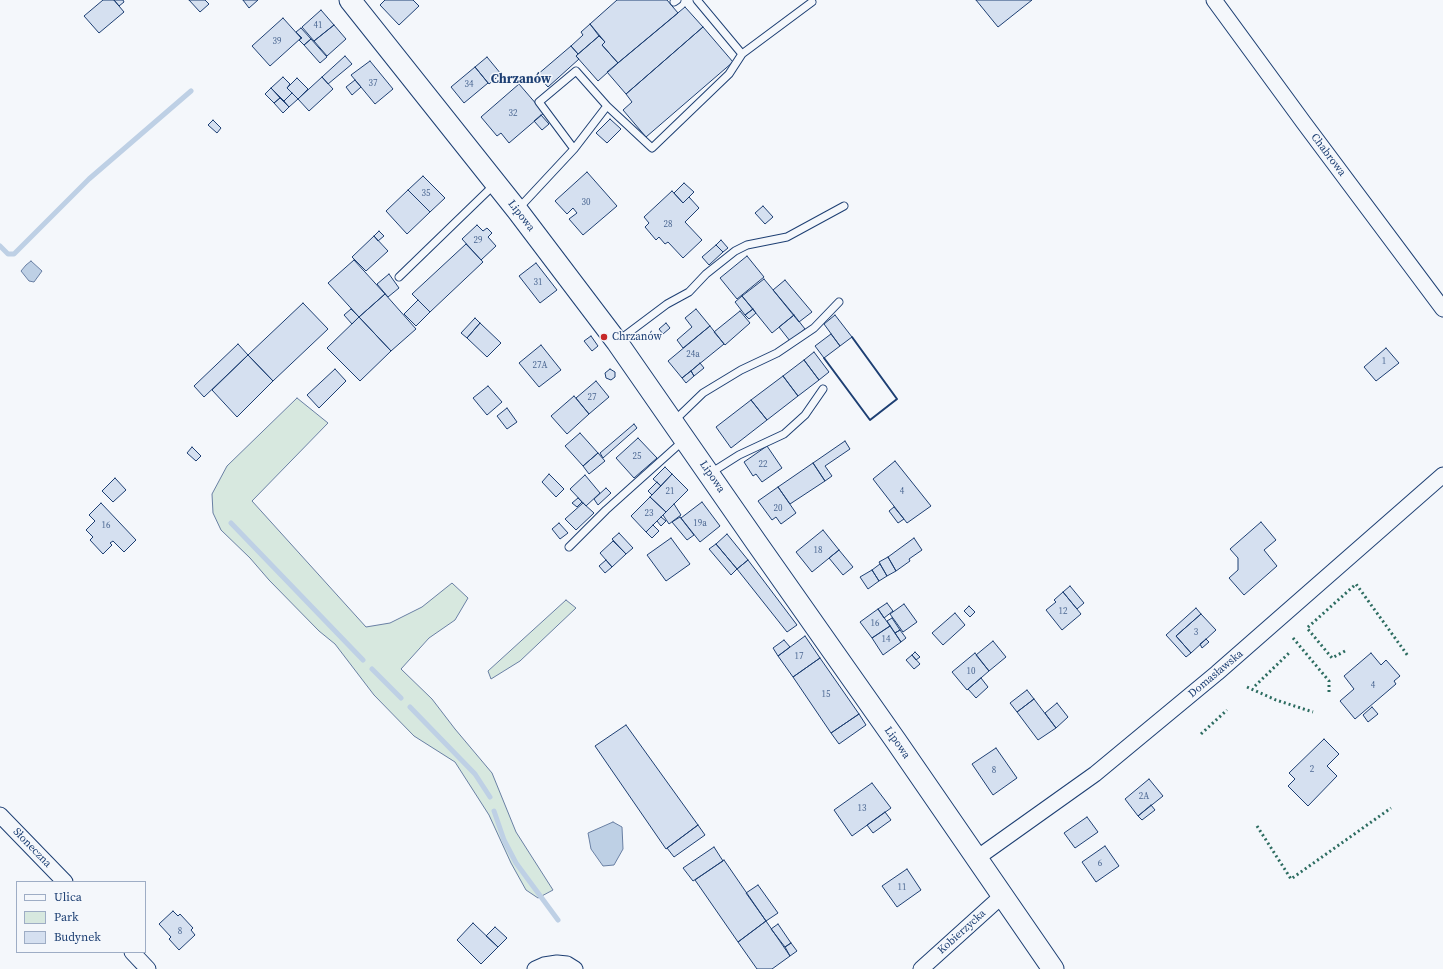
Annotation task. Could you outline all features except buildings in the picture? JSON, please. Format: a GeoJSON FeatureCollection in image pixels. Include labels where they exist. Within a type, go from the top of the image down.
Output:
{"type":"FeatureCollection","features":[{"type":"Feature","properties":{"kind":"street","name":"Lipowa"},"geometry":{"type":"LineString","coordinates":[[350,0],[517,210],[617,342],[978,858],[1052,969]]}},
{"type":"Feature","properties":{"kind":"street","name":"Chabrowa"},"geometry":{"type":"LineString","coordinates":[[1214,0],[1443,309]]}},
{"type":"Feature","properties":{"kind":"street","name":"Domasławska"},"geometry":{"type":"LineString","coordinates":[[978,858],[1095,774],[1217,674],[1443,475]]}},
{"type":"Feature","properties":{"kind":"street","name":"Słoneczna"},"geometry":{"type":"LineString","coordinates":[[0,815],[63,881]]}},
{"type":"Feature","properties":{"kind":"street","name":"Kobierzycka"},"geometry":{"type":"LineString","coordinates":[[921,969],[1003,896]]}},
{"type":"Feature","properties":{"kind":"street"},"geometry":{"type":"LineString","coordinates":[[133,953],[148,969]]}},
{"type":"Feature","properties":{"kind":"street"},"geometry":{"type":"LineString","coordinates":[[535,969],[557,962],[567,964],[575,969]]}},
{"type":"Feature","properties":{"kind":"lane"},"geometry":{"type":"LineString","coordinates":[[697,0],[742,54]]}},
{"type":"Feature","properties":{"kind":"lane"},"geometry":{"type":"LineString","coordinates":[[574,149],[539,102],[576,71],[607,106],[652,148],[729,74],[742,54],[812,2]]}},
{"type":"Feature","properties":{"kind":"lane"},"geometry":{"type":"LineString","coordinates":[[517,210],[574,149],[607,106]]}},
{"type":"Feature","properties":{"kind":"lane"},"geometry":{"type":"LineString","coordinates":[[399,277],[496,184]]}},
{"type":"Feature","properties":{"kind":"lane"},"geometry":{"type":"LineString","coordinates":[[617,342],[667,304],[689,292],[706,274],[735,251],[747,245],[787,237],[844,206]]}},
{"type":"Feature","properties":{"kind":"lane"},"geometry":{"type":"LineString","coordinates":[[673,421],[703,393],[741,370],[777,353],[814,328],[838,302]]}},
{"type":"Feature","properties":{"kind":"lane"},"geometry":{"type":"LineString","coordinates":[[709,474],[738,455],[784,434],[805,415],[823,389]]}},
{"type":"Feature","properties":{"kind":"lane"},"geometry":{"type":"LineString","coordinates":[[569,546],[685,438]]}},
{"type":"Feature","properties":{"kind":"green space"},"geometry":{"type":"Polygon","coordinates":[[[297,398],[328,423],[252,501],[366,627],[390,623],[422,607],[452,583],[468,598],[455,620],[429,638],[401,669],[432,699],[492,773],[516,832],[553,890],[538,898],[526,890],[511,863],[489,815],[455,762],[414,736],[374,695],[335,644],[319,631],[269,580],[250,558],[221,530],[213,513],[212,494],[227,466],[297,398]]]}},
{"type":"Feature","properties":{"kind":"green space"},"geometry":{"type":"Polygon","coordinates":[[[566,600],[576,608],[520,661],[491,679],[488,671],[566,600]]]}},
{"type":"Feature","properties":{"kind":"water"},"geometry":{"type":"Polygon","coordinates":[[[31,261],[42,271],[34,282],[29,281],[21,271],[31,261]]]}},
{"type":"Feature","properties":{"kind":"water"},"geometry":{"type":"Polygon","coordinates":[[[613,822],[622,827],[623,849],[614,865],[603,866],[591,849],[588,833],[613,822]]]}},
{"type":"Feature","properties":{"kind":"waterway"},"geometry":{"type":"LineString","coordinates":[[0,246],[8,254],[14,254],[89,179],[191,91]]}},
{"type":"Feature","properties":{"kind":"waterway"},"geometry":{"type":"LineString","coordinates":[[231,523],[363,660]]}},
{"type":"Feature","properties":{"kind":"waterway"},"geometry":{"type":"LineString","coordinates":[[372,669],[401,698]]}},
{"type":"Feature","properties":{"kind":"waterway"},"geometry":{"type":"LineString","coordinates":[[410,707],[475,774],[490,797]]}},
{"type":"Feature","properties":{"kind":"waterway"},"geometry":{"type":"LineString","coordinates":[[494,811],[504,840],[516,863],[558,920]]}},
{"type":"Feature","properties":{"kind":"hedge"},"geometry":{"type":"LineString","coordinates":[[1345,651],[1332,658],[1307,628],[1356,584],[1408,656]]}},
{"type":"Feature","properties":{"kind":"hedge"},"geometry":{"type":"LineString","coordinates":[[1293,638],[1329,681],[1329,694]]}},
{"type":"Feature","properties":{"kind":"hedge"},"geometry":{"type":"LineString","coordinates":[[1255,686],[1289,653]]}},
{"type":"Feature","properties":{"kind":"hedge"},"geometry":{"type":"LineString","coordinates":[[1247,687],[1276,700],[1313,712]]}},
{"type":"Feature","properties":{"kind":"hedge"},"geometry":{"type":"LineString","coordinates":[[1201,734],[1227,710]]}},
{"type":"Feature","properties":{"kind":"hedge"},"geometry":{"type":"LineString","coordinates":[[1257,826],[1291,879],[1391,808]]}},
{"type":"Feature","properties":{"kind":"wall"},"geometry":{"type":"LineString","coordinates":[[824,358],[870,420],[897,399],[852,337]]}},
{"type":"Feature","properties":{"kind":"place","name":"Chrzanów"},"geometry":{"type":"Point","coordinates":[604,337]}},
{"type":"Feature","properties":{"kind":"district","name":"Chrzanów"},"geometry":{"type":"Point","coordinates":[521,80]}}]}
